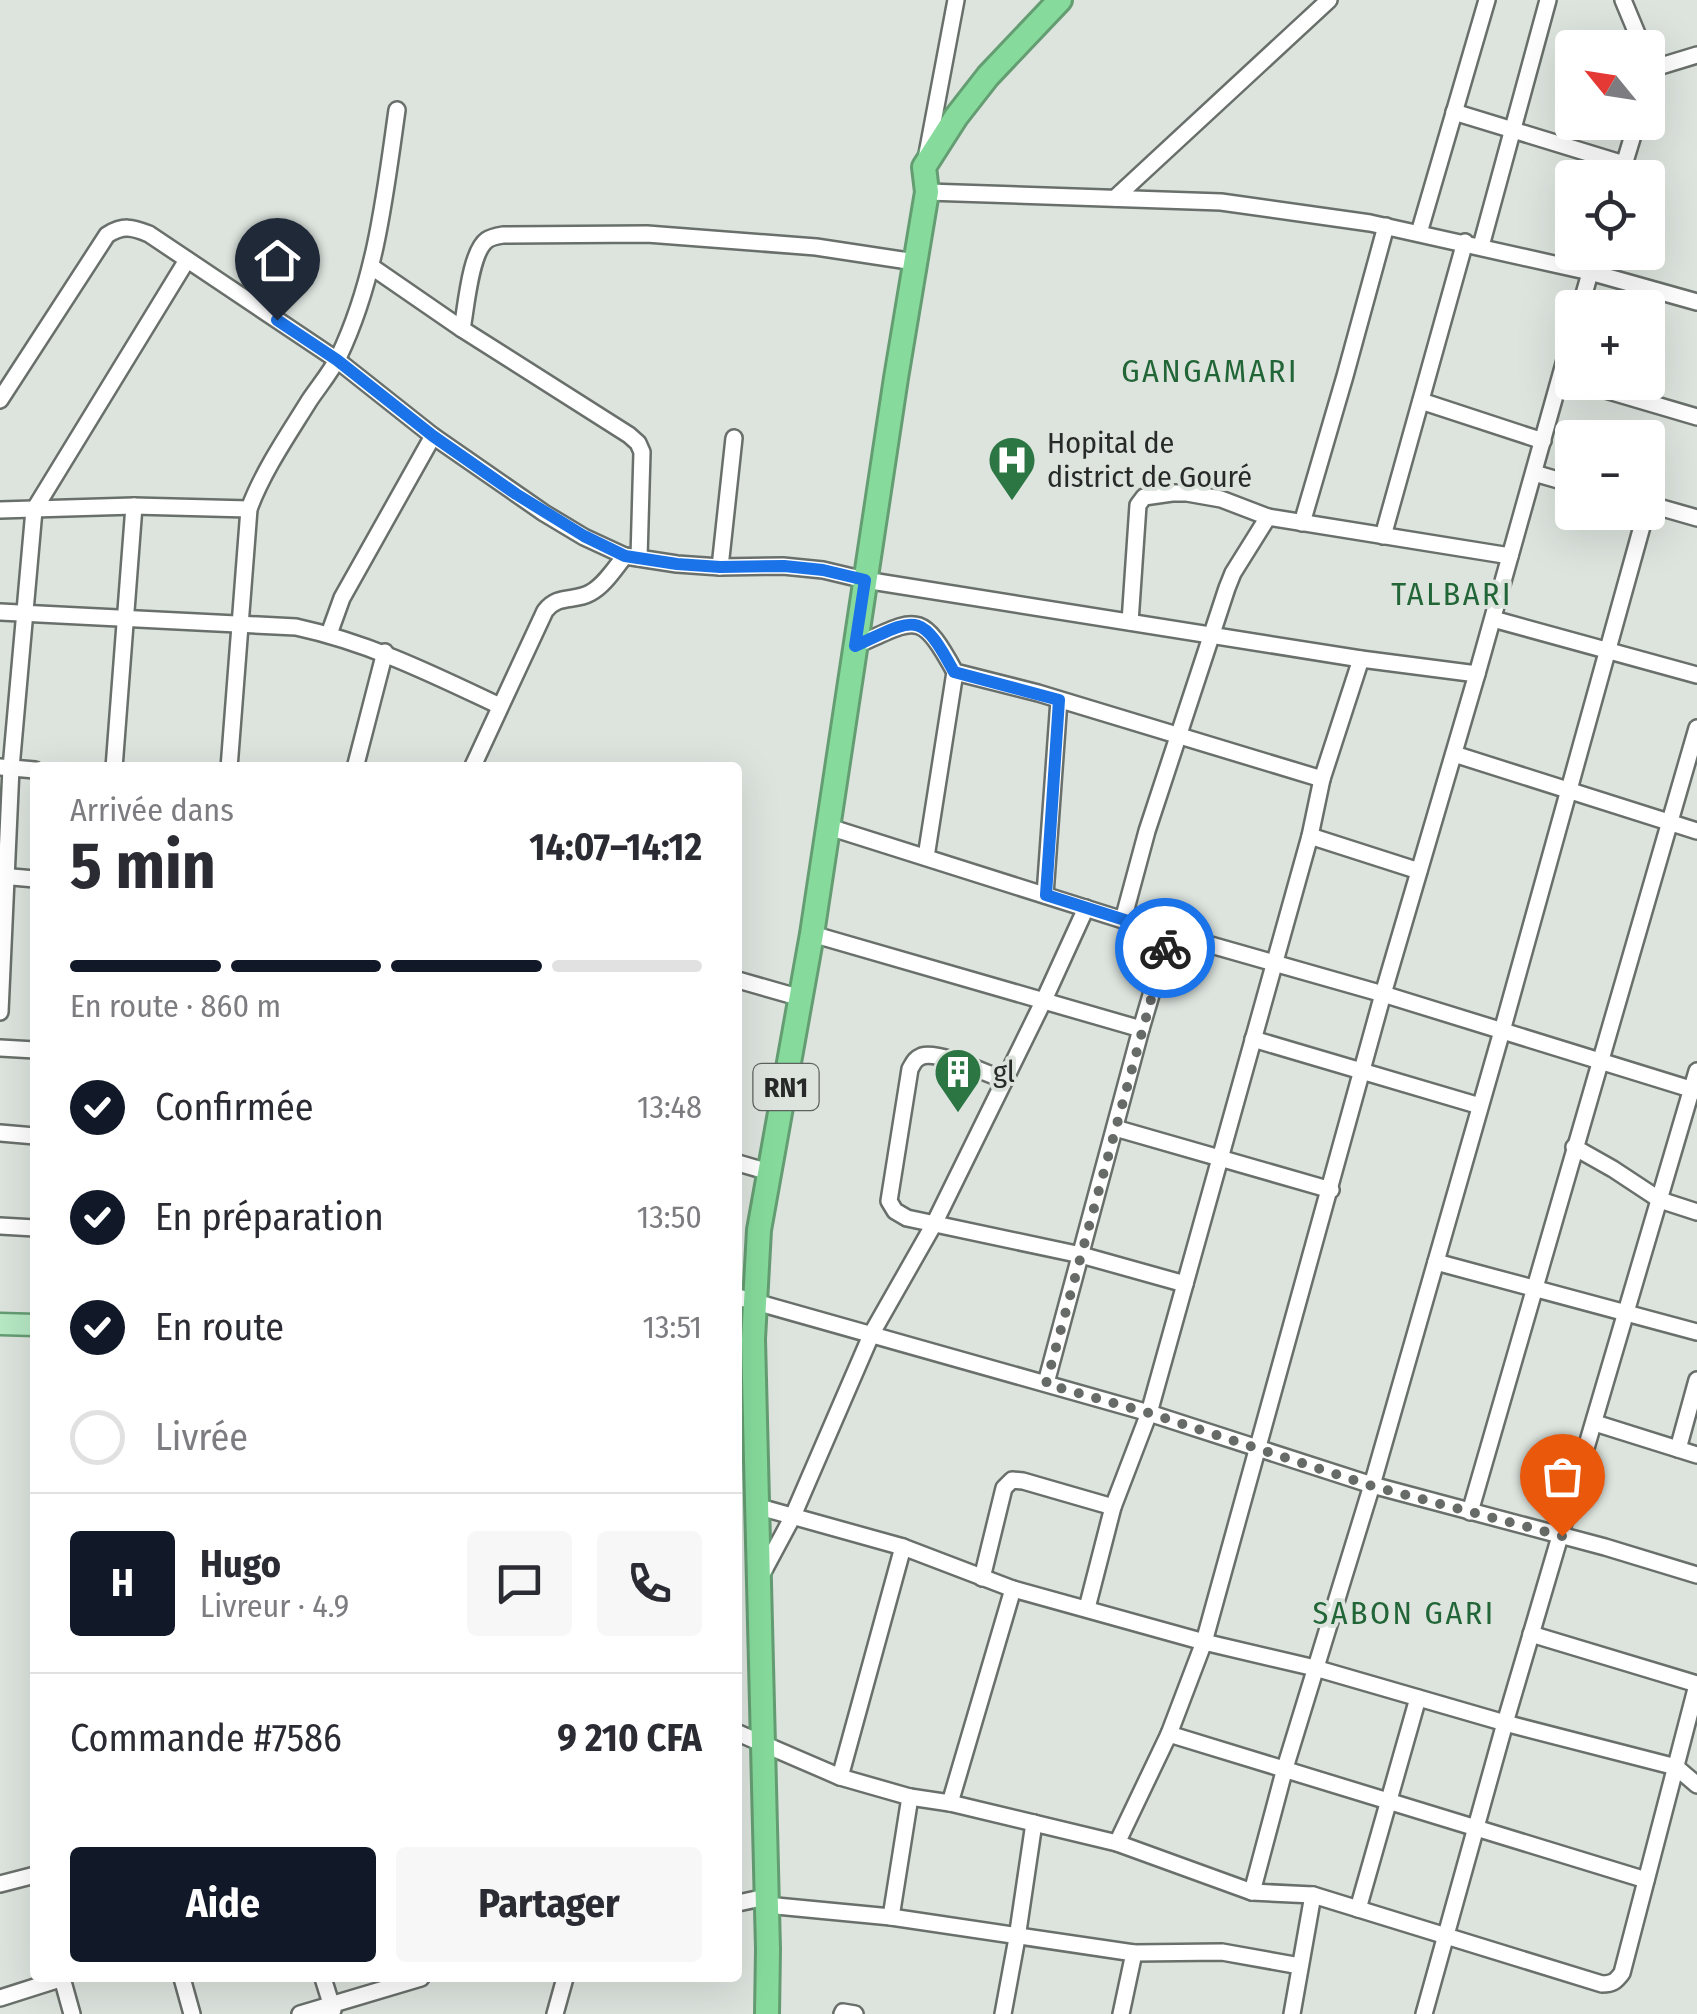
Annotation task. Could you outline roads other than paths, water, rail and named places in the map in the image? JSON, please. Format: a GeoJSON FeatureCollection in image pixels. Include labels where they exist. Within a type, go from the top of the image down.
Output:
{"type":"FeatureCollection","features":[{"type":"Feature","properties":{"kind":"highway"},"geometry":{"type":"LineString","coordinates":[[924,168],[988,76],[1060,0]]}},
{"type":"Feature","properties":{"kind":"highway","name":"RN1"},"geometry":{"type":"LineString","coordinates":[[769,2012],[758,1582],[747,1504],[745,1299],[829,827],[927,192],[924,168]]}},
{"type":"Feature","properties":{"kind":"main road"},"geometry":{"type":"LineString","coordinates":[[0,1324],[30,1325]]}},
{"type":"Feature","properties":{"kind":"street"},"geometry":{"type":"LineString","coordinates":[[924,168],[956,0]]}},
{"type":"Feature","properties":{"kind":"street"},"geometry":{"type":"LineString","coordinates":[[1115,198],[1329,0]]}},
{"type":"Feature","properties":{"kind":"street"},"geometry":{"type":"LineString","coordinates":[[1419,233],[1487,0]]}},
{"type":"Feature","properties":{"kind":"street"},"geometry":{"type":"LineString","coordinates":[[1384,536],[1421,401],[1513,130],[1548,0]]}},
{"type":"Feature","properties":{"kind":"street"},"geometry":{"type":"LineString","coordinates":[[1623,0],[1636,30]]}},
{"type":"Feature","properties":{"kind":"street"},"geometry":{"type":"LineString","coordinates":[[1665,61],[1697,55]]}},
{"type":"Feature","properties":{"kind":"street"},"geometry":{"type":"LineString","coordinates":[[229,762],[250,509],[281,448],[337,360],[357,312],[379,236],[397,110]]}},
{"type":"Feature","properties":{"kind":"street"},"geometry":{"type":"LineString","coordinates":[[1454,112],[1595,160]]}},
{"type":"Feature","properties":{"kind":"street"},"geometry":{"type":"LineString","coordinates":[[927,192],[1221,202],[1386,226],[1473,244],[1697,302]]}},
{"type":"Feature","properties":{"kind":"street"},"geometry":{"type":"LineString","coordinates":[[1302,523],[1386,226]]}},
{"type":"Feature","properties":{"kind":"street"},"geometry":{"type":"LineString","coordinates":[[0,400],[107,235],[120,227],[132,227],[149,234],[337,360],[433,436],[544,513],[632,557],[720,567],[823,570],[1212,636],[1477,674]]}},
{"type":"Feature","properties":{"kind":"street"},"geometry":{"type":"LineString","coordinates":[[462,329],[480,248],[489,238],[502,235],[647,234],[816,248],[915,262]]}},
{"type":"Feature","properties":{"kind":"street"},"geometry":{"type":"LineString","coordinates":[[0,1012],[6,767],[34,510],[187,260]]}},
{"type":"Feature","properties":{"kind":"street"},"geometry":{"type":"LineString","coordinates":[[372,267],[629,435],[642,452],[632,557],[586,596],[560,598],[545,610],[475,762]]}},
{"type":"Feature","properties":{"kind":"street"},"geometry":{"type":"LineString","coordinates":[[1585,290],[1590,272]]}},
{"type":"Feature","properties":{"kind":"street"},"geometry":{"type":"LineString","coordinates":[[1117,1842],[1168,1734],[1204,1642],[1419,871],[1543,441],[1562,400]]}},
{"type":"Feature","properties":{"kind":"street"},"geometry":{"type":"LineString","coordinates":[[1637,400],[1697,418]]}},
{"type":"Feature","properties":{"kind":"street"},"geometry":{"type":"LineString","coordinates":[[1421,401],[1543,441]]}},
{"type":"Feature","properties":{"kind":"street"},"geometry":{"type":"LineString","coordinates":[[329,634],[350,583],[433,436]]}},
{"type":"Feature","properties":{"kind":"street"},"geometry":{"type":"LineString","coordinates":[[720,567],[734,438]]}},
{"type":"Feature","properties":{"kind":"street"},"geometry":{"type":"LineString","coordinates":[[1534,473],[1555,479]]}},
{"type":"Feature","properties":{"kind":"street"},"geometry":{"type":"LineString","coordinates":[[1130,622],[1138,506],[1144,497],[1187,493],[1222,500],[1268,517],[1510,556]]}},
{"type":"Feature","properties":{"kind":"street"},"geometry":{"type":"LineString","coordinates":[[0,510],[134,506],[250,509]]}},
{"type":"Feature","properties":{"kind":"street"},"geometry":{"type":"LineString","coordinates":[[114,762],[134,506]]}},
{"type":"Feature","properties":{"kind":"street"},"geometry":{"type":"LineString","coordinates":[[1665,509],[1696,512]]}},
{"type":"Feature","properties":{"kind":"street"},"geometry":{"type":"LineString","coordinates":[[1123,920],[1147,831],[1233,572],[1268,517]]}},
{"type":"Feature","properties":{"kind":"street"},"geometry":{"type":"LineString","coordinates":[[1252,1892],[1285,1768],[1436,1262],[1641,530]]}},
{"type":"Feature","properties":{"kind":"street"},"geometry":{"type":"LineString","coordinates":[[0,612],[296,627],[385,652],[500,706]]}},
{"type":"Feature","properties":{"kind":"street"},"geometry":{"type":"LineString","coordinates":[[1493,619],[1697,675]]}},
{"type":"Feature","properties":{"kind":"street"},"geometry":{"type":"LineString","coordinates":[[855,646],[912,623],[933,634],[954,672],[926,857]]}},
{"type":"Feature","properties":{"kind":"street"},"geometry":{"type":"LineString","coordinates":[[356,762],[385,652]]}},
{"type":"Feature","properties":{"kind":"street"},"geometry":{"type":"LineString","coordinates":[[1087,1608],[1113,1507],[1149,1413],[1310,836],[1322,779],[1360,659]]}},
{"type":"Feature","properties":{"kind":"street"},"geometry":{"type":"LineString","coordinates":[[954,672],[1322,779]]}},
{"type":"Feature","properties":{"kind":"street"},"geometry":{"type":"LineString","coordinates":[[1046,895],[1059,700]]}},
{"type":"Feature","properties":{"kind":"street"},"geometry":{"type":"LineString","coordinates":[[1470,1512],[1697,728]]}},
{"type":"Feature","properties":{"kind":"street"},"geometry":{"type":"LineString","coordinates":[[1454,754],[1697,831]]}},
{"type":"Feature","properties":{"kind":"street"},"geometry":{"type":"LineString","coordinates":[[829,827],[1169,934],[1384,994],[1694,1090]]}},
{"type":"Feature","properties":{"kind":"street"},"geometry":{"type":"LineString","coordinates":[[1310,836],[1419,871]]}},
{"type":"Feature","properties":{"kind":"street"},"geometry":{"type":"LineString","coordinates":[[4,876],[30,879]]}},
{"type":"Feature","properties":{"kind":"street"},"geometry":{"type":"LineString","coordinates":[[758,1582],[792,1518],[872,1333],[934,1224],[1086,908]]}},
{"type":"Feature","properties":{"kind":"street"},"geometry":{"type":"LineString","coordinates":[[812,934],[1141,1028]]}},
{"type":"Feature","properties":{"kind":"street"},"geometry":{"type":"LineString","coordinates":[[1046,1384],[1169,934]]}},
{"type":"Feature","properties":{"kind":"street"},"geometry":{"type":"LineString","coordinates":[[742,981],[801,998]]}},
{"type":"Feature","properties":{"kind":"street"},"geometry":{"type":"LineString","coordinates":[[1253,1039],[1480,1106]]}},
{"type":"Feature","properties":{"kind":"street"},"geometry":{"type":"LineString","coordinates":[[0,1048],[30,1050]]}},
{"type":"Feature","properties":{"kind":"street"},"geometry":{"type":"LineString","coordinates":[[1005,1080],[938,1056],[916,1060],[910,1068],[889,1202],[895,1210],[907,1218],[1081,1254],[1185,1284]]}},
{"type":"Feature","properties":{"kind":"street"},"geometry":{"type":"LineString","coordinates":[[1424,2014],[1505,1723],[1697,1070]]}},
{"type":"Feature","properties":{"kind":"street"},"geometry":{"type":"LineString","coordinates":[[1114,1128],[1331,1190]]}},
{"type":"Feature","properties":{"kind":"street"},"geometry":{"type":"LineString","coordinates":[[0,1134],[30,1136]]}},
{"type":"Feature","properties":{"kind":"street"},"geometry":{"type":"LineString","coordinates":[[1574,1148],[1660,1200],[1697,1212]]}},
{"type":"Feature","properties":{"kind":"street"},"geometry":{"type":"LineString","coordinates":[[742,1163],[769,1172]]}},
{"type":"Feature","properties":{"kind":"street"},"geometry":{"type":"LineString","coordinates":[[0,1226],[30,1228]]}},
{"type":"Feature","properties":{"kind":"street"},"geometry":{"type":"LineString","coordinates":[[1436,1262],[1697,1332]]}},
{"type":"Feature","properties":{"kind":"street"},"geometry":{"type":"LineString","coordinates":[[745,1299],[1149,1413],[1372,1486],[1697,1575]]}},
{"type":"Feature","properties":{"kind":"street"},"geometry":{"type":"LineString","coordinates":[[1678,1449],[1697,1380]]}},
{"type":"Feature","properties":{"kind":"street"},"geometry":{"type":"LineString","coordinates":[[1595,1424],[1697,1455]]}},
{"type":"Feature","properties":{"kind":"street"},"geometry":{"type":"LineString","coordinates":[[982,1578],[1004,1488],[1012,1480],[1113,1507]]}},
{"type":"Feature","properties":{"kind":"street"},"geometry":{"type":"LineString","coordinates":[[747,1504],[903,1547],[1012,1589],[1676,1767],[1697,1784]]}},
{"type":"Feature","properties":{"kind":"street"},"geometry":{"type":"LineString","coordinates":[[840,1777],[903,1547]]}},
{"type":"Feature","properties":{"kind":"street"},"geometry":{"type":"LineString","coordinates":[[950,1803],[1012,1589]]}},
{"type":"Feature","properties":{"kind":"street"},"geometry":{"type":"LineString","coordinates":[[742,1734],[840,1777],[910,1797],[1117,1842],[1252,1892],[1313,1895],[1610,1984],[1622,1972],[1697,1684],[1531,1634]]}},
{"type":"Feature","properties":{"kind":"street"},"geometry":{"type":"LineString","coordinates":[[1358,1909],[1418,1698]]}},
{"type":"Feature","properties":{"kind":"street"},"geometry":{"type":"LineString","coordinates":[[1168,1734],[1646,1880]]}},
{"type":"Feature","properties":{"kind":"street"},"geometry":{"type":"LineString","coordinates":[[891,1918],[910,1797]]}},
{"type":"Feature","properties":{"kind":"street"},"geometry":{"type":"LineString","coordinates":[[1003,2014],[1034,1823]]}},
{"type":"Feature","properties":{"kind":"street"},"geometry":{"type":"LineString","coordinates":[[0,1884],[30,1878]]}},
{"type":"Feature","properties":{"kind":"street"},"geometry":{"type":"LineString","coordinates":[[1292,2014],[1313,1895]]}},
{"type":"Feature","properties":{"kind":"street"},"geometry":{"type":"LineString","coordinates":[[742,1903],[766,1901],[1134,1953],[1222,1952],[1300,1966]]}},
{"type":"Feature","properties":{"kind":"street"},"geometry":{"type":"LineString","coordinates":[[1121,2014],[1134,1953]]}},
{"type":"Feature","properties":{"kind":"street"},"geometry":{"type":"LineString","coordinates":[[0,1998],[50,1982]]}},
{"type":"Feature","properties":{"kind":"street"},"geometry":{"type":"LineString","coordinates":[[63,1982],[72,2014]]}},
{"type":"Feature","properties":{"kind":"street"},"geometry":{"type":"LineString","coordinates":[[183,1982],[192,2014]]}},
{"type":"Feature","properties":{"kind":"street"},"geometry":{"type":"LineString","coordinates":[[325,1982],[332,2009]]}},
{"type":"Feature","properties":{"kind":"street"},"geometry":{"type":"LineString","coordinates":[[300,2014],[332,2009],[410,1982]]}},
{"type":"Feature","properties":{"kind":"street"},"geometry":{"type":"LineString","coordinates":[[555,2014],[564,1982]]}},
{"type":"Feature","properties":{"kind":"street"},"geometry":{"type":"LineString","coordinates":[[842,2014],[855,2014]]}},
{"type":"Feature","properties":{"kind":"place","name":"Hopital de district de Gouré"},"geometry":{"type":"Point","coordinates":[1012,502]}},
{"type":"Feature","properties":{"kind":"place","name":"gl"},"geometry":{"type":"Point","coordinates":[958,1114]}},
{"type":"Feature","properties":{"kind":"district","name":"GANGAMARI"},"geometry":{"type":"Point","coordinates":[1210,371]}},
{"type":"Feature","properties":{"kind":"district","name":"TALBARI"},"geometry":{"type":"Point","coordinates":[1452,594]}},
{"type":"Feature","properties":{"kind":"district","name":"SABON GARI"},"geometry":{"type":"Point","coordinates":[1404,1613]}}]}
